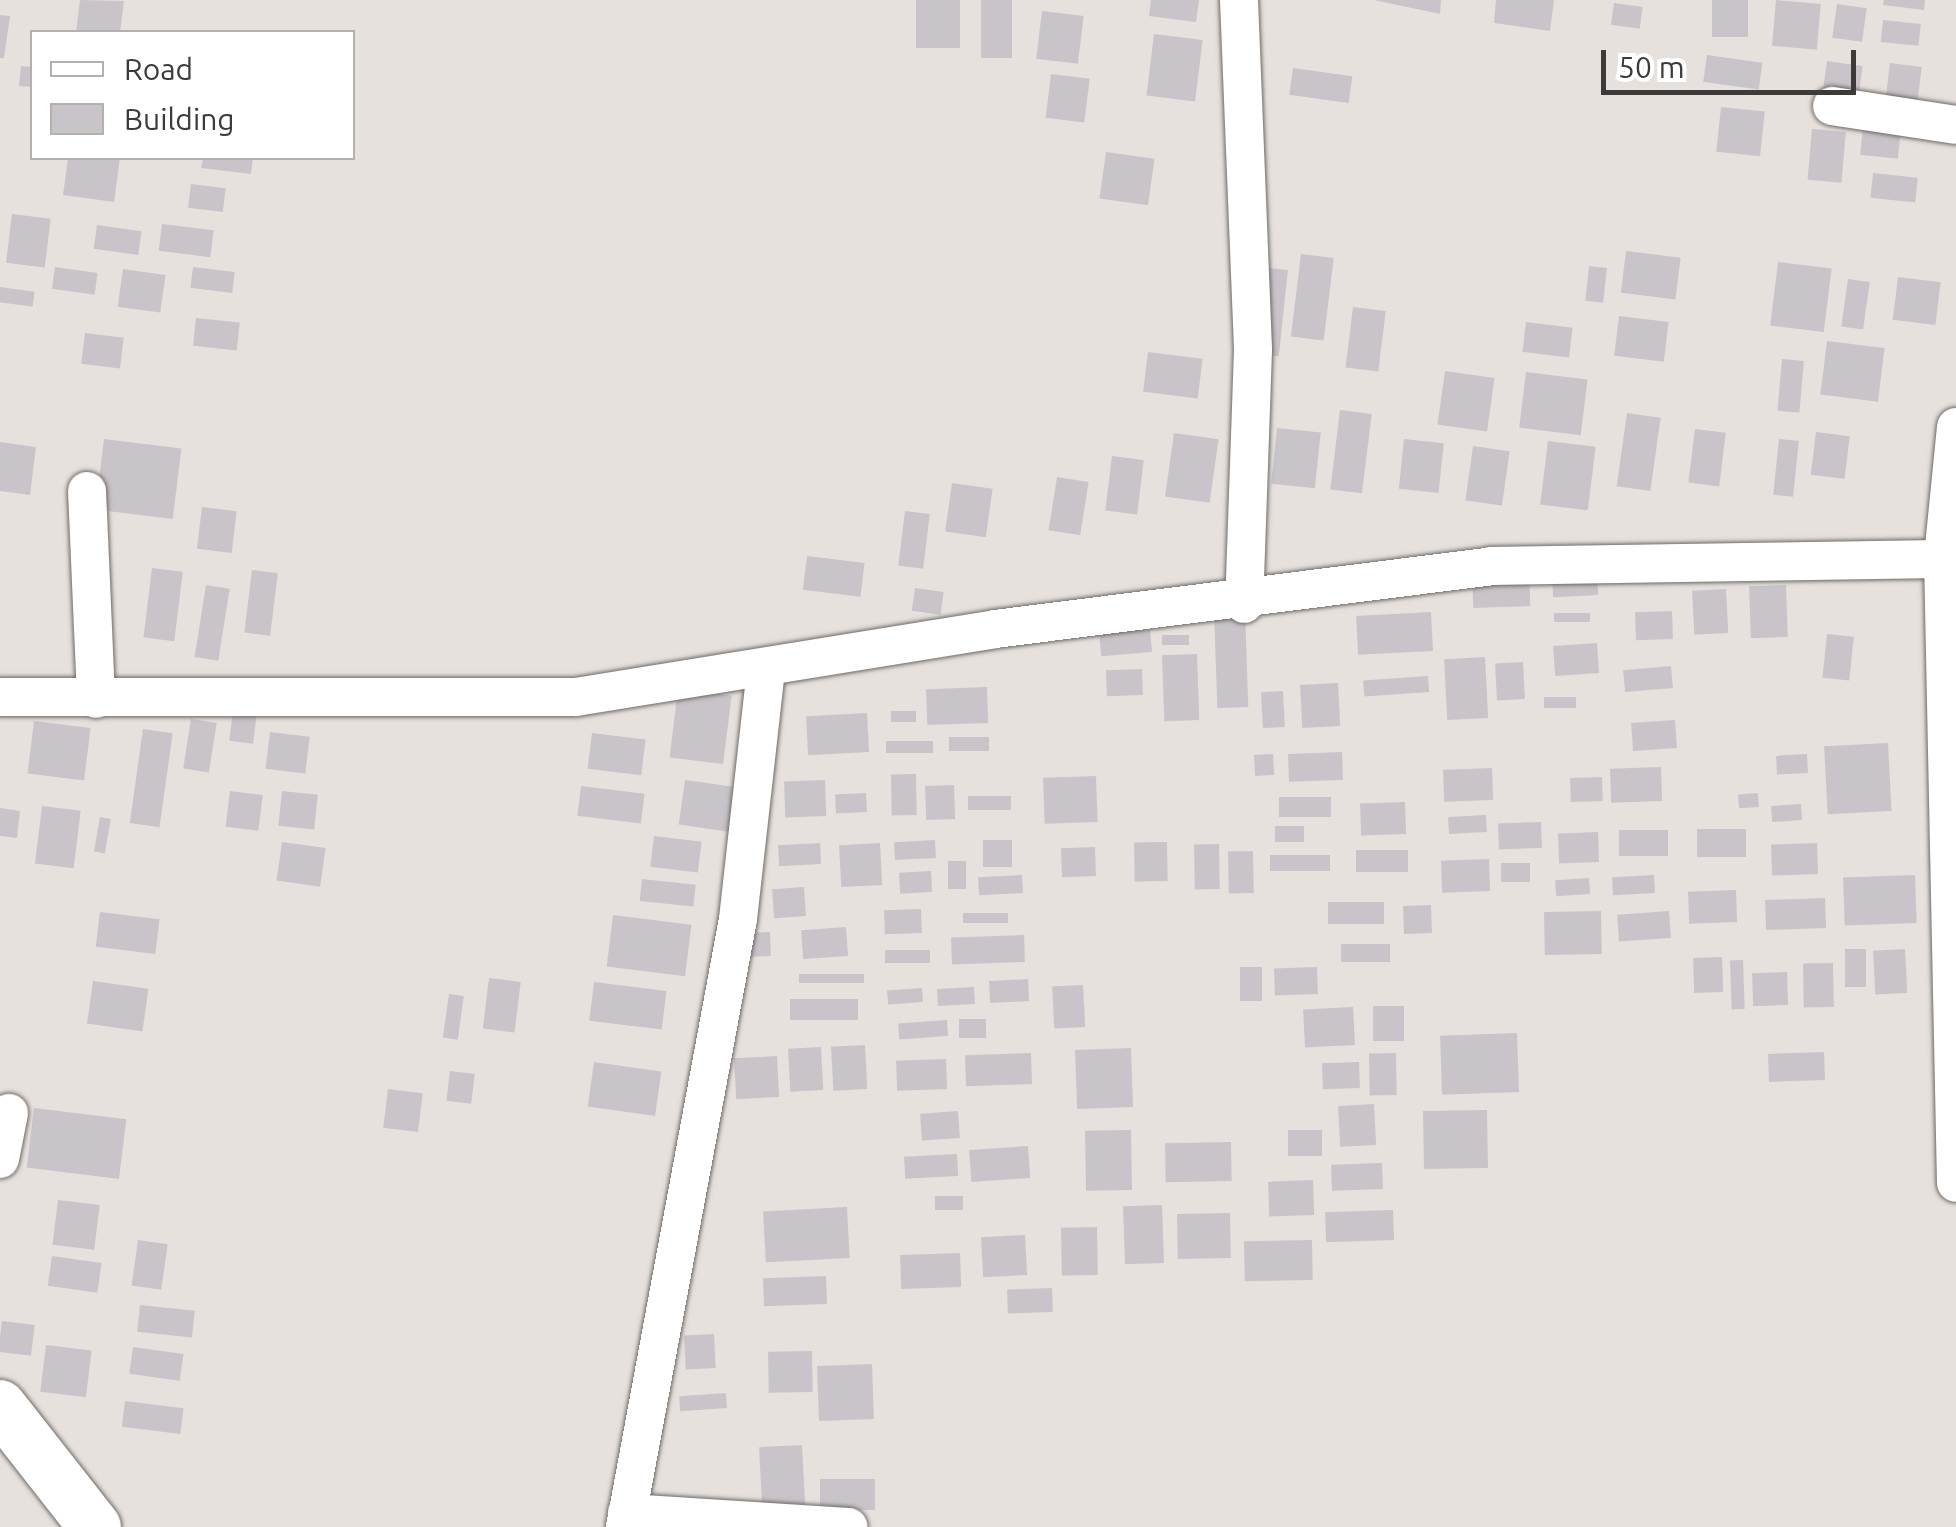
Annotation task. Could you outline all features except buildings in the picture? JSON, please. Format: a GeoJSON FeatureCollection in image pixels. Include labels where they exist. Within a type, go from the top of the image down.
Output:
{"type":"FeatureCollection","features":[{"type":"Feature","properties":{"kind":"main road"},"geometry":{"type":"LineString","coordinates":[[0,1406],[96,1527]]}},
{"type":"Feature","properties":{"kind":"street"},"geometry":{"type":"LineString","coordinates":[[1238,0],[1253,350],[1244,604]]}},
{"type":"Feature","properties":{"kind":"street"},"geometry":{"type":"LineString","coordinates":[[1832,106],[1956,124]]}},
{"type":"Feature","properties":{"kind":"street"},"geometry":{"type":"LineString","coordinates":[[1956,427],[1949,559],[1956,1183]]}},
{"type":"Feature","properties":{"kind":"street"},"geometry":{"type":"LineString","coordinates":[[86,491],[96,700]]}},
{"type":"Feature","properties":{"kind":"street"},"geometry":{"type":"LineString","coordinates":[[0,698],[527,700],[766,670],[995,629],[1244,604],[1491,566],[1949,559]]}},
{"type":"Feature","properties":{"kind":"street"},"geometry":{"type":"LineString","coordinates":[[766,670],[738,920],[626,1520],[850,1527]]}},
{"type":"Feature","properties":{"kind":"street"},"geometry":{"type":"LineString","coordinates":[[0,1159],[9,1112]]}}]}
